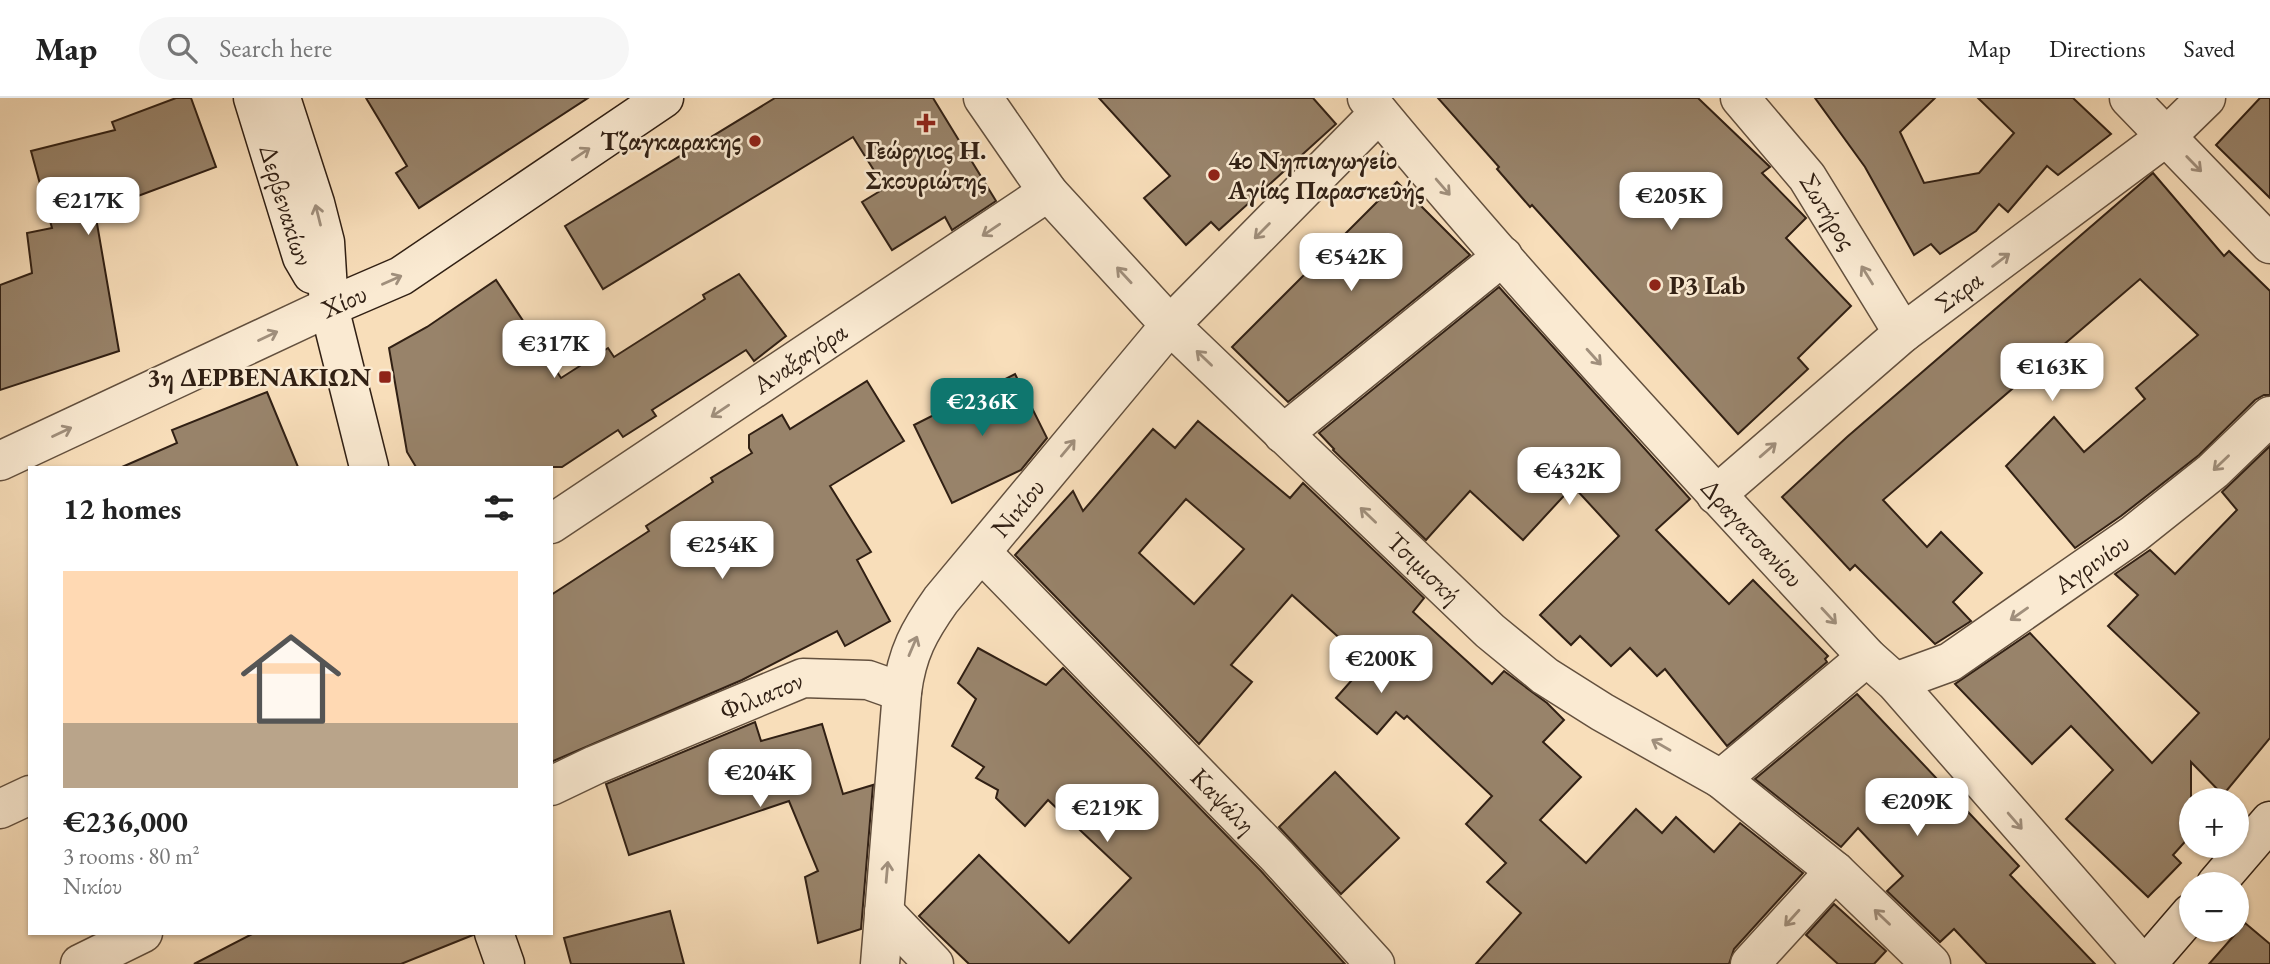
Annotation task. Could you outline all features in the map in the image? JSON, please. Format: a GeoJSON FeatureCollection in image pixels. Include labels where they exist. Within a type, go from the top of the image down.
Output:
{"type":"FeatureCollection","features":[{"type":"Feature","properties":{"kind":"street","name":"Δερβενακίων"},"geometry":{"type":"LineString","coordinates":[[253,98],[302,257],[329,307]]}},
{"type":"Feature","properties":{"kind":"street","name":"Δερβενακίων"},"geometry":{"type":"LineString","coordinates":[[281,98],[312,192],[325,242],[329,307],[369,466]]}},
{"type":"Feature","properties":{"kind":"street","name":"Χίου"},"geometry":{"type":"LineString","coordinates":[[0,461],[401,276],[664,98]]}},
{"type":"Feature","properties":{"kind":"street","name":"Τσιμισκή"},"geometry":{"type":"LineString","coordinates":[[983,98],[1048,192],[1170,325],[1490,631],[1545,676],[1602,712],[1721,779],[1835,871],[1931,964]]}},
{"type":"Feature","properties":{"kind":"street","name":"Σωτήρος"},"geometry":{"type":"LineString","coordinates":[[1740,98],[1807,177],[1903,334]]}},
{"type":"Feature","properties":{"kind":"street"},"geometry":{"type":"LineString","coordinates":[[2129,98],[2270,244]]}},
{"type":"Feature","properties":{"kind":"street","name":"Σκρα"},"geometry":{"type":"LineString","coordinates":[[1716,495],[1903,334],[2167,136],[2206,98]]}},
{"type":"Feature","properties":{"kind":"street","name":"Δραγατσανίου"},"geometry":{"type":"LineString","coordinates":[[1373,105],[1503,256],[1716,495],[1881,670],[2145,964]]}},
{"type":"Feature","properties":{"kind":"street","name":"Νικίου"},"geometry":{"type":"LineString","coordinates":[[880,964],[902,692],[905,668],[919,633],[941,600],[1170,325],[1373,105]]}},
{"type":"Feature","properties":{"kind":"street","name":"Αναξαγόρα"},"geometry":{"type":"LineString","coordinates":[[553,523],[1048,192]]}},
{"type":"Feature","properties":{"kind":"street"},"geometry":{"type":"LineString","coordinates":[[1283,434],[1503,256]]}},
{"type":"Feature","properties":{"kind":"street","name":"Αγρινίου"},"geometry":{"type":"LineString","coordinates":[[1721,779],[1881,670],[1950,662],[2134,534],[2213,471],[2270,416]]}},
{"type":"Feature","properties":{"kind":"street","name":"Καψάλη"},"geometry":{"type":"LineString","coordinates":[[982,552],[1277,856],[1375,964]]}},
{"type":"Feature","properties":{"kind":"street","name":"Φιλιατον"},"geometry":{"type":"LineString","coordinates":[[553,785],[803,678],[868,680],[902,692]]}},
{"type":"Feature","properties":{"kind":"street"},"geometry":{"type":"LineString","coordinates":[[0,809],[28,796]]}},
{"type":"Feature","properties":{"kind":"street"},"geometry":{"type":"LineString","coordinates":[[2226,872],[2270,821]]}},
{"type":"Feature","properties":{"kind":"street"},"geometry":{"type":"LineString","coordinates":[[1750,964],[1835,871]]}},
{"type":"Feature","properties":{"kind":"street"},"geometry":{"type":"LineString","coordinates":[[884,912],[934,964]]}},
{"type":"Feature","properties":{"kind":"street"},"geometry":{"type":"LineString","coordinates":[[2145,964],[2179,926]]}},
{"type":"Feature","properties":{"kind":"street"},"geometry":{"type":"LineString","coordinates":[[80,964],[139,935]]}},
{"type":"Feature","properties":{"kind":"street"},"geometry":{"type":"LineString","coordinates":[[495,935],[505,964]]}},
{"type":"Feature","properties":{"kind":"building"},"geometry":{"type":"Polygon","coordinates":[[[176,98],[191,98],[216,167],[95,212],[119,351],[0,390],[0,285],[32,273],[27,233],[52,228],[31,151],[115,130],[112,122],[176,98]]]}},
{"type":"Feature","properties":{"kind":"building"},"geometry":{"type":"Polygon","coordinates":[[[366,98],[588,98],[419,208],[396,173],[407,166],[366,98]]]}},
{"type":"Feature","properties":{"kind":"building"},"geometry":{"type":"Polygon","coordinates":[[[775,98],[933,98],[996,201],[952,230],[945,217],[892,250],[862,202],[885,188],[853,137],[603,289],[565,226],[775,98]]]}},
{"type":"Feature","properties":{"kind":"building"},"geometry":{"type":"Polygon","coordinates":[[[1099,98],[1313,98],[1336,124],[1219,230],[1211,222],[1186,245],[1144,198],[1170,176],[1099,98]]]}},
{"type":"Feature","properties":{"kind":"building"},"geometry":{"type":"Polygon","coordinates":[[[1438,98],[1698,98],[1770,167],[1762,173],[1806,218],[1786,238],[1851,306],[1798,358],[1808,369],[1738,434],[1532,205],[1530,207],[1497,169],[1499,167],[1438,98]]]}},
{"type":"Feature","properties":{"kind":"building"},"geometry":{"type":"Polygon","coordinates":[[[1815,98],[1935,98],[1900,132],[1924,183],[1979,173],[2014,133],[1978,98],[2073,98],[2111,134],[2058,175],[2047,166],[2008,212],[1999,204],[1976,231],[1940,254],[1931,244],[1914,255],[1865,167],[1815,98]]]}},
{"type":"Feature","properties":{"kind":"building"},"geometry":{"type":"Polygon","coordinates":[[[2260,98],[2270,98],[2270,198],[2216,145],[2260,98]]]}},
{"type":"Feature","properties":{"kind":"building"},"geometry":{"type":"Polygon","coordinates":[[[2153,173],[2224,256],[2229,251],[2270,291],[2270,395],[2255,400],[2199,455],[2075,548],[2006,466],[2054,417],[2084,452],[2145,399],[2136,388],[2198,335],[2140,279],[1883,500],[1927,547],[1941,532],[1982,573],[1953,602],[1971,621],[1935,644],[1855,565],[1850,570],[1782,497],[1847,437],[2153,173]]]}},
{"type":"Feature","properties":{"kind":"building"},"geometry":{"type":"Polygon","coordinates":[[[1397,182],[1470,255],[1288,402],[1232,347],[1397,182]]]}},
{"type":"Feature","properties":{"kind":"building"},"geometry":{"type":"Polygon","coordinates":[[[739,274],[786,336],[754,361],[746,350],[652,410],[656,416],[623,437],[618,430],[562,467],[415,466],[407,452],[389,348],[427,327],[496,280],[561,378],[608,348],[614,357],[705,299],[703,295],[739,274]]]}},
{"type":"Feature","properties":{"kind":"building"},"geometry":{"type":"Polygon","coordinates":[[[1499,287],[1690,499],[1656,530],[1729,604],[1753,580],[1828,656],[1825,659],[1827,662],[1727,746],[1665,669],[1657,676],[1630,648],[1611,666],[1580,636],[1571,645],[1540,615],[1619,536],[1573,486],[1523,540],[1470,491],[1426,540],[1333,450],[1319,433],[1499,287]]]}},
{"type":"Feature","properties":{"kind":"building"},"geometry":{"type":"Polygon","coordinates":[[[1015,374],[1047,438],[1021,470],[952,503],[914,425],[1015,374]]]}},
{"type":"Feature","properties":{"kind":"building"},"geometry":{"type":"Polygon","coordinates":[[[867,381],[904,441],[830,486],[871,552],[857,560],[890,621],[845,646],[837,631],[742,680],[553,761],[553,594],[649,531],[646,526],[713,482],[711,478],[752,453],[749,448],[749,435],[782,415],[790,429],[867,381]]]}},
{"type":"Feature","properties":{"kind":"building"},"geometry":{"type":"Polygon","coordinates":[[[267,392],[298,466],[124,466],[177,443],[172,430],[267,392]]]}},
{"type":"Feature","properties":{"kind":"building"},"geometry":{"type":"Polygon","coordinates":[[[1198,421],[1290,498],[1303,483],[1424,598],[1413,612],[1492,684],[1504,671],[1547,703],[1564,720],[1543,742],[1581,777],[1540,820],[1586,863],[1636,809],[1662,833],[1676,817],[1714,852],[1740,823],[1803,873],[1734,949],[1729,964],[1476,964],[1521,913],[1487,882],[1506,863],[1466,824],[1492,796],[1407,716],[1404,719],[1396,712],[1377,734],[1336,698],[1367,663],[1292,595],[1231,665],[1252,682],[1199,744],[1015,555],[1073,491],[1083,511],[1153,429],[1175,448],[1198,421]],[[1186,499],[1139,553],[1194,604],[1244,549],[1186,499]]]}},
{"type":"Feature","properties":{"kind":"building"},"geometry":{"type":"Polygon","coordinates":[[[2270,446],[2270,738],[2229,788],[2216,788],[2191,762],[2191,788],[2179,788],[2179,848],[2173,855],[2181,863],[2148,897],[2066,819],[2113,770],[2071,726],[2032,764],[1955,684],[2030,633],[2152,763],[2199,713],[2108,626],[2138,595],[2115,574],[2150,550],[2175,574],[2237,510],[2222,492],[2270,446]]]}},
{"type":"Feature","properties":{"kind":"building"},"geometry":{"type":"Polygon","coordinates":[[[978,648],[1046,685],[1063,668],[1261,871],[1345,964],[969,964],[919,916],[979,855],[1069,943],[1131,878],[1048,800],[1025,826],[996,798],[998,790],[976,778],[984,767],[952,746],[976,699],[958,683],[978,648]]]}},
{"type":"Feature","properties":{"kind":"building"},"geometry":{"type":"Polygon","coordinates":[[[1857,694],[2019,866],[2010,875],[2095,964],[1987,964],[1954,929],[1940,942],[1887,891],[1903,876],[1858,828],[1841,847],[1755,779],[1857,694]]]}},
{"type":"Feature","properties":{"kind":"building"},"geometry":{"type":"Polygon","coordinates":[[[755,722],[761,741],[822,724],[843,794],[873,785],[861,929],[818,943],[805,877],[818,871],[789,801],[629,855],[606,784],[755,722]]]}},
{"type":"Feature","properties":{"kind":"building"},"geometry":{"type":"Polygon","coordinates":[[[1335,772],[1399,838],[1341,894],[1279,827],[1335,772]]]}},
{"type":"Feature","properties":{"kind":"building"},"geometry":{"type":"Polygon","coordinates":[[[1834,904],[1886,951],[1874,964],[1838,964],[1806,935],[1834,904]]]}},
{"type":"Feature","properties":{"kind":"building"},"geometry":{"type":"Polygon","coordinates":[[[670,911],[684,964],[571,964],[564,938],[670,911]]]}},
{"type":"Feature","properties":{"kind":"building"},"geometry":{"type":"Polygon","coordinates":[[[2249,926],[2270,944],[2270,964],[2209,964],[2228,942],[2249,942],[2249,926]]]}},
{"type":"Feature","properties":{"kind":"building"},"geometry":{"type":"Polygon","coordinates":[[[250,935],[473,935],[401,964],[194,964],[250,935]]]}},
{"type":"Feature","properties":{"kind":"place","name":"Γεώργιος Η. Σκουριώτης"},"geometry":{"type":"Point","coordinates":[926,123]}},
{"type":"Feature","properties":{"kind":"place","name":"Τζαγκαρακης"},"geometry":{"type":"Point","coordinates":[755,141]}},
{"type":"Feature","properties":{"kind":"place","name":"4ο Νηπιαγωγείο Αγίας Παρασκευής"},"geometry":{"type":"Point","coordinates":[1214,175]}},
{"type":"Feature","properties":{"kind":"place","name":"P3 Lab"},"geometry":{"type":"Point","coordinates":[1655,285]}},
{"type":"Feature","properties":{"kind":"place","name":"3η ΔΕΡΒΕΝΑΚΙΩΝ"},"geometry":{"type":"Point","coordinates":[385,377]}}]}
